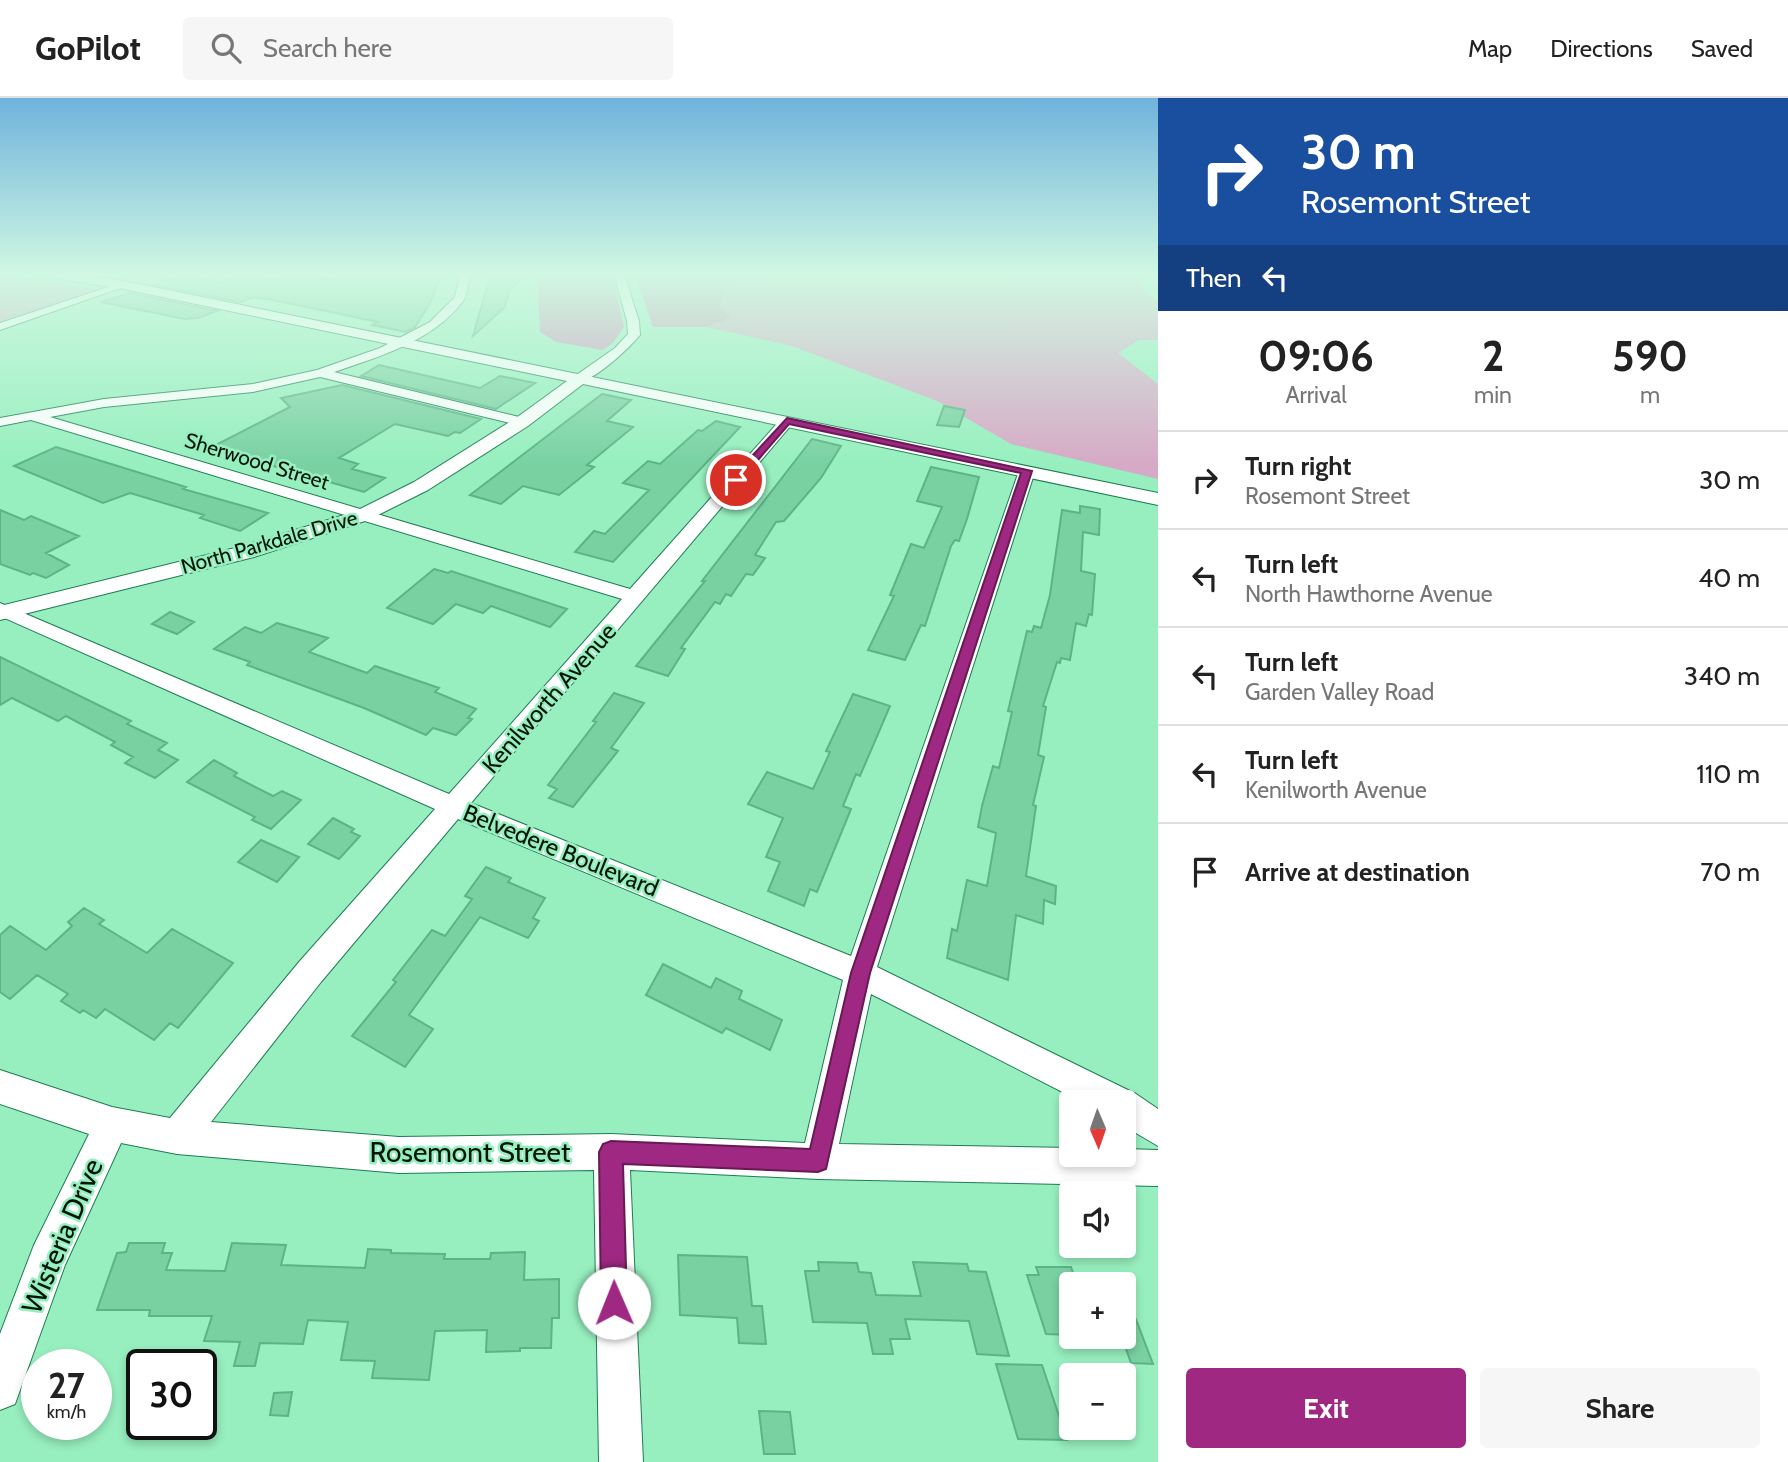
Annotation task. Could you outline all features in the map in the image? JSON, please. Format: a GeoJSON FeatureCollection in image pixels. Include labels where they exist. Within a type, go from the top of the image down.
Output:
{"type":"FeatureCollection","features":[{"type":"Feature","properties":{"kind":"street"},"geometry":{"type":"LineString","coordinates":[[382,338],[1158,499]]}},
{"type":"Feature","properties":{"kind":"street"},"geometry":{"type":"LineString","coordinates":[[0,422],[104,403],[230,392],[320,373],[410,338]]}},
{"type":"Feature","properties":{"kind":"street","name":"North Parkdale Drive"},"geometry":{"type":"LineString","coordinates":[[2,611],[246,552],[361,516],[421,485],[522,422],[620,351],[632,338]]}},
{"type":"Feature","properties":{"kind":"street"},"geometry":{"type":"LineString","coordinates":[[320,373],[522,422]]}},
{"type":"Feature","properties":{"kind":"street","name":"Sherwood Street"},"geometry":{"type":"LineString","coordinates":[[27,415],[635,597]]}},
{"type":"Feature","properties":{"kind":"street","name":"Kenilworth Avenue"},"geometry":{"type":"LineString","coordinates":[[177,1137],[310,972],[787,421]]}},
{"type":"Feature","properties":{"kind":"street"},"geometry":{"type":"LineString","coordinates":[[818,1161],[860,973],[1027,471]]}},
{"type":"Feature","properties":{"kind":"street","name":"Belvedere Boulevard"},"geometry":{"type":"LineString","coordinates":[[2,611],[455,807],[860,973],[1092,1090]]}},
{"type":"Feature","properties":{"kind":"street","name":"Rosemont Street"},"geometry":{"type":"LineString","coordinates":[[0,1087],[112,1124],[177,1137],[399,1155],[611,1152],[818,1161],[1158,1168]]}},
{"type":"Feature","properties":{"kind":"street"},"geometry":{"type":"LineString","coordinates":[[1136,1114],[1158,1129]]}},
{"type":"Feature","properties":{"kind":"street","name":"Wisteria Drive"},"geometry":{"type":"LineString","coordinates":[[0,1389],[56,1240],[112,1124]]}},
{"type":"Feature","properties":{"kind":"street"},"geometry":{"type":"LineString","coordinates":[[611,1152],[621,1462]]}},
{"type":"Feature","properties":{"kind":"shaded area"},"geometry":{"type":"Polygon","coordinates":[[[549,338],[617,338],[603,350],[556,342],[549,338]]]}},
{"type":"Feature","properties":{"kind":"shaded area"},"geometry":{"type":"Polygon","coordinates":[[[754,338],[1158,338],[1158,340],[1139,340],[1118,353],[1158,384],[1158,479],[1011,444],[937,401],[792,346],[754,338]]]}},
{"type":"Feature","properties":{"kind":"building"},"geometry":{"type":"Polygon","coordinates":[[[379,365],[480,388],[500,376],[535,383],[496,409],[361,376],[379,365]]]}},
{"type":"Feature","properties":{"kind":"building"},"geometry":{"type":"Polygon","coordinates":[[[342,385],[481,419],[460,433],[455,432],[448,436],[395,424],[339,458],[358,464],[352,469],[385,478],[364,492],[210,448],[290,407],[281,398],[342,385]]]}},
{"type":"Feature","properties":{"kind":"building"},"geometry":{"type":"Polygon","coordinates":[[[602,394],[631,400],[607,421],[633,427],[587,465],[594,467],[559,495],[523,486],[501,504],[470,495],[602,394]]]}},
{"type":"Feature","properties":{"kind":"building"},"geometry":{"type":"Polygon","coordinates":[[[944,406],[965,410],[959,427],[937,425],[944,406]]]}},
{"type":"Feature","properties":{"kind":"building"},"geometry":{"type":"Polygon","coordinates":[[[716,421],[740,427],[613,562],[575,552],[594,531],[605,534],[649,490],[623,483],[648,461],[660,464],[698,430],[702,431],[716,421]]]}},
{"type":"Feature","properties":{"kind":"building"},"geometry":{"type":"Polygon","coordinates":[[[812,439],[841,446],[821,478],[784,521],[776,522],[755,555],[765,558],[753,575],[746,574],[731,596],[726,594],[720,604],[715,602],[681,648],[685,649],[668,676],[636,666],[705,581],[702,581],[812,439]]]}},
{"type":"Feature","properties":{"kind":"building"},"geometry":{"type":"Polygon","coordinates":[[[56,447],[186,487],[183,489],[268,513],[240,531],[200,518],[204,515],[130,493],[103,503],[14,466],[56,447]]]}},
{"type":"Feature","properties":{"kind":"building"},"geometry":{"type":"Polygon","coordinates":[[[931,467],[979,477],[967,519],[959,541],[955,540],[951,546],[925,626],[921,625],[905,660],[868,650],[894,596],[890,595],[911,544],[924,548],[942,507],[917,501],[931,467]]]}},
{"type":"Feature","properties":{"kind":"building"},"geometry":{"type":"Polygon","coordinates":[[[1080,506],[1100,509],[1099,535],[1083,532],[1081,571],[1095,574],[1092,615],[1089,614],[1086,626],[1076,623],[1070,660],[1061,658],[1060,663],[1057,662],[1043,706],[1046,707],[1038,755],[1044,757],[1033,805],[1036,806],[1026,876],[1056,886],[1055,904],[1044,900],[1043,924],[1016,915],[1008,980],[947,958],[952,929],[957,931],[967,880],[987,886],[996,833],[978,827],[982,806],[993,766],[999,768],[1012,712],[1008,711],[1027,631],[1032,632],[1034,626],[1041,628],[1050,595],[1062,510],[1080,513],[1080,506]]]}},
{"type":"Feature","properties":{"kind":"building"},"geometry":{"type":"Polygon","coordinates":[[[0,510],[24,520],[31,516],[79,536],[46,553],[69,565],[46,578],[0,564],[0,510]]]}},
{"type":"Feature","properties":{"kind":"building"},"geometry":{"type":"Polygon","coordinates":[[[434,569],[448,573],[451,571],[567,609],[550,627],[491,606],[483,613],[456,604],[433,624],[387,608],[434,569]]]}},
{"type":"Feature","properties":{"kind":"building"},"geometry":{"type":"Polygon","coordinates":[[[170,612],[194,622],[177,634],[152,624],[170,612]]]}},
{"type":"Feature","properties":{"kind":"building"},"geometry":{"type":"Polygon","coordinates":[[[277,623],[328,638],[309,652],[367,673],[375,666],[439,688],[435,692],[476,709],[468,718],[472,719],[456,735],[433,728],[426,735],[364,708],[247,665],[250,662],[214,649],[245,627],[261,633],[277,623]]]}},
{"type":"Feature","properties":{"kind":"building"},"geometry":{"type":"Polygon","coordinates":[[[0,657],[131,721],[127,724],[167,743],[158,750],[178,760],[155,778],[125,763],[133,757],[111,745],[115,742],[66,716],[58,721],[12,698],[0,705],[0,657]]]}},
{"type":"Feature","properties":{"kind":"building"},"geometry":{"type":"Polygon","coordinates":[[[614,693],[644,703],[611,748],[618,751],[573,807],[549,798],[557,789],[548,785],[596,722],[593,721],[614,693]]]}},
{"type":"Feature","properties":{"kind":"building"},"geometry":{"type":"Polygon","coordinates":[[[853,694],[890,706],[860,776],[856,774],[843,806],[851,809],[817,892],[810,889],[804,906],[768,891],[780,862],[766,857],[783,818],[748,804],[767,772],[813,789],[830,752],[826,751],[853,694]]]}},
{"type":"Feature","properties":{"kind":"building"},"geometry":{"type":"Polygon","coordinates":[[[214,760],[237,773],[234,776],[273,796],[282,791],[301,800],[271,829],[252,820],[255,817],[187,782],[214,760]]]}},
{"type":"Feature","properties":{"kind":"building"},"geometry":{"type":"Polygon","coordinates":[[[333,818],[354,829],[351,832],[360,836],[339,859],[308,844],[333,818]]]}},
{"type":"Feature","properties":{"kind":"building"},"geometry":{"type":"Polygon","coordinates":[[[261,840],[299,857],[277,882],[238,862],[261,840]]]}},
{"type":"Feature","properties":{"kind":"building"},"geometry":{"type":"Polygon","coordinates":[[[486,867],[511,878],[508,882],[545,898],[533,918],[539,921],[528,938],[480,917],[409,1015],[433,1029],[405,1067],[352,1036],[396,982],[393,980],[432,930],[445,936],[472,899],[465,896],[486,867]]]}},
{"type":"Feature","properties":{"kind":"building"},"geometry":{"type":"Polygon","coordinates":[[[84,908],[104,920],[99,924],[147,953],[172,929],[233,963],[178,1028],[170,1023],[154,1040],[105,1009],[96,1018],[83,1010],[80,1013],[61,1001],[68,994],[37,975],[10,999],[0,992],[0,935],[10,926],[46,950],[72,926],[68,922],[84,908]]]}},
{"type":"Feature","properties":{"kind":"building"},"geometry":{"type":"Polygon","coordinates":[[[663,964],[711,988],[716,978],[742,991],[739,999],[782,1020],[770,1050],[726,1028],[722,1033],[646,995],[663,964]]]}},
{"type":"Feature","properties":{"kind":"building"},"geometry":{"type":"Polygon","coordinates":[[[129,1243],[165,1243],[162,1253],[172,1253],[166,1270],[225,1271],[232,1243],[286,1245],[281,1265],[365,1268],[368,1249],[391,1250],[391,1253],[445,1254],[444,1259],[490,1259],[491,1253],[525,1252],[524,1280],[559,1279],[559,1318],[552,1318],[551,1348],[486,1352],[487,1330],[435,1331],[429,1380],[372,1378],[375,1361],[341,1360],[348,1322],[308,1320],[303,1344],[260,1343],[255,1366],[234,1366],[240,1342],[204,1341],[212,1316],[149,1316],[150,1310],[97,1310],[117,1253],[126,1252],[129,1243]]]}},
{"type":"Feature","properties":{"kind":"building"},"geometry":{"type":"Polygon","coordinates":[[[678,1255],[747,1257],[752,1306],[762,1306],[766,1344],[739,1343],[737,1318],[680,1315],[678,1255]]]}},
{"type":"Feature","properties":{"kind":"building"},"geometry":{"type":"Polygon","coordinates":[[[818,1262],[857,1263],[859,1272],[871,1273],[876,1295],[921,1296],[913,1262],[967,1264],[969,1271],[986,1272],[1009,1356],[977,1354],[969,1321],[905,1319],[910,1339],[890,1339],[893,1354],[873,1354],[867,1323],[813,1322],[805,1271],[819,1271],[818,1262]]]}},
{"type":"Feature","properties":{"kind":"building"},"geometry":{"type":"Polygon","coordinates":[[[1036,1267],[1071,1267],[1073,1272],[1059,1272],[1059,1335],[1046,1334],[1027,1275],[1039,1275],[1036,1267]]]}},
{"type":"Feature","properties":{"kind":"building"},"geometry":{"type":"Polygon","coordinates":[[[1136,1320],[1153,1364],[1131,1363],[1126,1349],[1136,1349],[1136,1320]]]}},
{"type":"Feature","properties":{"kind":"building"},"geometry":{"type":"Polygon","coordinates":[[[996,1364],[1042,1365],[1059,1416],[1059,1440],[1018,1439],[996,1364]]]}},
{"type":"Feature","properties":{"kind":"building"},"geometry":{"type":"Polygon","coordinates":[[[292,1392],[288,1416],[270,1415],[274,1393],[292,1392]]]}},
{"type":"Feature","properties":{"kind":"building"},"geometry":{"type":"Polygon","coordinates":[[[759,1411],[790,1412],[795,1454],[764,1454],[759,1411]]]}},
{"type":"Feature","properties":{"kind":"route"},"geometry":{"type":"LineString","coordinates":[[614,1303],[611,1152],[818,1161],[860,973],[1027,471],[787,421],[736,480]]}}]}
